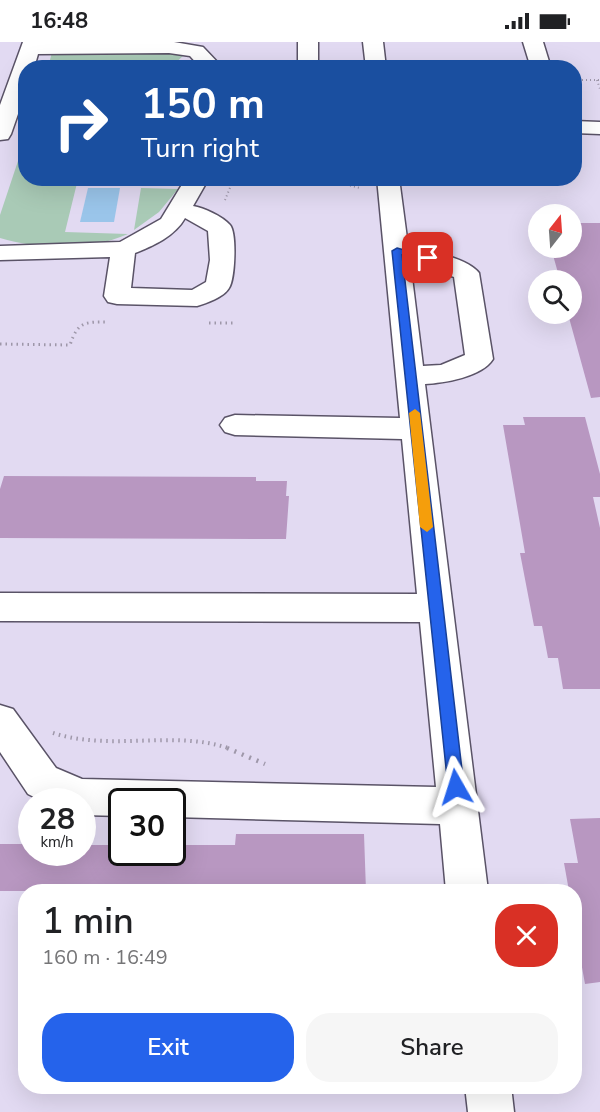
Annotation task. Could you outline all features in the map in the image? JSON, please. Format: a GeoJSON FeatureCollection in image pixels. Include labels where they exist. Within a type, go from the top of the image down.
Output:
{"type":"FeatureCollection","features":[{"type":"Feature","properties":{"kind":"street"},"geometry":{"type":"LineString","coordinates":[[308,60],[309,42]]}},
{"type":"Feature","properties":{"kind":"street"},"geometry":{"type":"LineString","coordinates":[[374,42],[375,60]]}},
{"type":"Feature","properties":{"kind":"street"},"geometry":{"type":"LineString","coordinates":[[533,42],[539,60]]}},
{"type":"Feature","properties":{"kind":"street"},"geometry":{"type":"LineString","coordinates":[[27,60],[32,45],[157,44],[196,51],[205,60]]}},
{"type":"Feature","properties":{"kind":"street"},"geometry":{"type":"LineString","coordinates":[[0,135],[18,84]]}},
{"type":"Feature","properties":{"kind":"street"},"geometry":{"type":"LineString","coordinates":[[582,127],[600,128]]}},
{"type":"Feature","properties":{"kind":"street"},"geometry":{"type":"LineString","coordinates":[[0,253],[123,249],[141,242],[170,224],[193,186]]}},
{"type":"Feature","properties":{"kind":"street"},"geometry":{"type":"LineString","coordinates":[[375,186],[397,251],[466,884]]}},
{"type":"Feature","properties":{"kind":"street"},"geometry":{"type":"LineString","coordinates":[[123,249],[117,297],[197,298],[218,286],[222,260],[220,228],[194,213],[179,210]]}},
{"type":"Feature","properties":{"kind":"street"},"geometry":{"type":"LineString","coordinates":[[397,251],[431,259],[466,273],[479,359],[445,374],[410,376]]}},
{"type":"Feature","properties":{"kind":"street"},"geometry":{"type":"LineString","coordinates":[[235,425],[416,429]]}},
{"type":"Feature","properties":{"kind":"street"},"geometry":{"type":"LineString","coordinates":[[0,607],[436,608]]}},
{"type":"Feature","properties":{"kind":"street"},"geometry":{"type":"LineString","coordinates":[[0,721],[42,781],[60,791],[82,797],[458,806]]}},
{"type":"Feature","properties":{"kind":"street"},"geometry":{"type":"LineString","coordinates":[[489,1094],[491,1112]]}},
{"type":"Feature","properties":{"kind":"path"},"geometry":{"type":"LineString","coordinates":[[582,80],[598,80],[600,89]]}},
{"type":"Feature","properties":{"kind":"path"},"geometry":{"type":"LineString","coordinates":[[0,344],[70,345],[75,328],[84,322],[119,322]]}},
{"type":"Feature","properties":{"kind":"path"},"geometry":{"type":"LineString","coordinates":[[201,323],[236,323]]}},
{"type":"Feature","properties":{"kind":"path"},"geometry":{"type":"LineString","coordinates":[[43,728],[66,738],[88,740],[201,742],[224,746],[272,767]]}},
{"type":"Feature","properties":{"kind":"green space"},"geometry":{"type":"Polygon","coordinates":[[[52,52],[179,52],[184,55],[179,60],[50,60],[52,52]]]}},
{"type":"Feature","properties":{"kind":"green space"},"geometry":{"type":"Polygon","coordinates":[[[18,161],[18,186],[76,186],[65,232],[128,234],[113,240],[81,246],[32,245],[0,238],[0,215],[18,161]]]}},
{"type":"Feature","properties":{"kind":"green space"},"geometry":{"type":"Polygon","coordinates":[[[141,188],[178,189],[159,212],[134,230],[141,188]]]}},
{"type":"Feature","properties":{"kind":"water"},"geometry":{"type":"Polygon","coordinates":[[[88,188],[120,188],[114,222],[80,222],[88,188]]]}},
{"type":"Feature","properties":{"kind":"building"},"geometry":{"type":"Polygon","coordinates":[[[582,223],[600,223],[600,397],[591,398],[571,324],[582,324],[582,270],[557,270],[554,258],[582,258],[582,223]]]}},
{"type":"Feature","properties":{"kind":"building"},"geometry":{"type":"Polygon","coordinates":[[[523,417],[585,417],[600,474],[600,497],[593,497],[600,528],[600,689],[563,689],[558,658],[548,658],[542,626],[534,626],[520,553],[525,553],[503,425],[525,425],[523,417]]]}},
{"type":"Feature","properties":{"kind":"building"},"geometry":{"type":"Polygon","coordinates":[[[4,476],[256,477],[256,481],[287,481],[286,496],[289,496],[286,539],[0,538],[0,489],[4,476]]]}},
{"type":"Feature","properties":{"kind":"building"},"geometry":{"type":"Polygon","coordinates":[[[600,818],[600,982],[585,984],[582,967],[582,884],[568,884],[564,863],[578,863],[570,819],[600,818]]]}},
{"type":"Feature","properties":{"kind":"building"},"geometry":{"type":"Polygon","coordinates":[[[236,834],[364,834],[366,884],[18,884],[18,891],[0,891],[0,844],[18,844],[18,866],[96,866],[96,845],[108,845],[108,866],[186,866],[186,845],[235,845],[236,834]]]}},
{"type":"Feature","properties":{"kind":"slow traffic"},"geometry":{"type":"LineString","coordinates":[[415,413],[427,527]]}},
{"type":"Feature","properties":{"kind":"route"},"geometry":{"type":"LineString","coordinates":[[428,258],[397,251],[456,787]]}}]}
